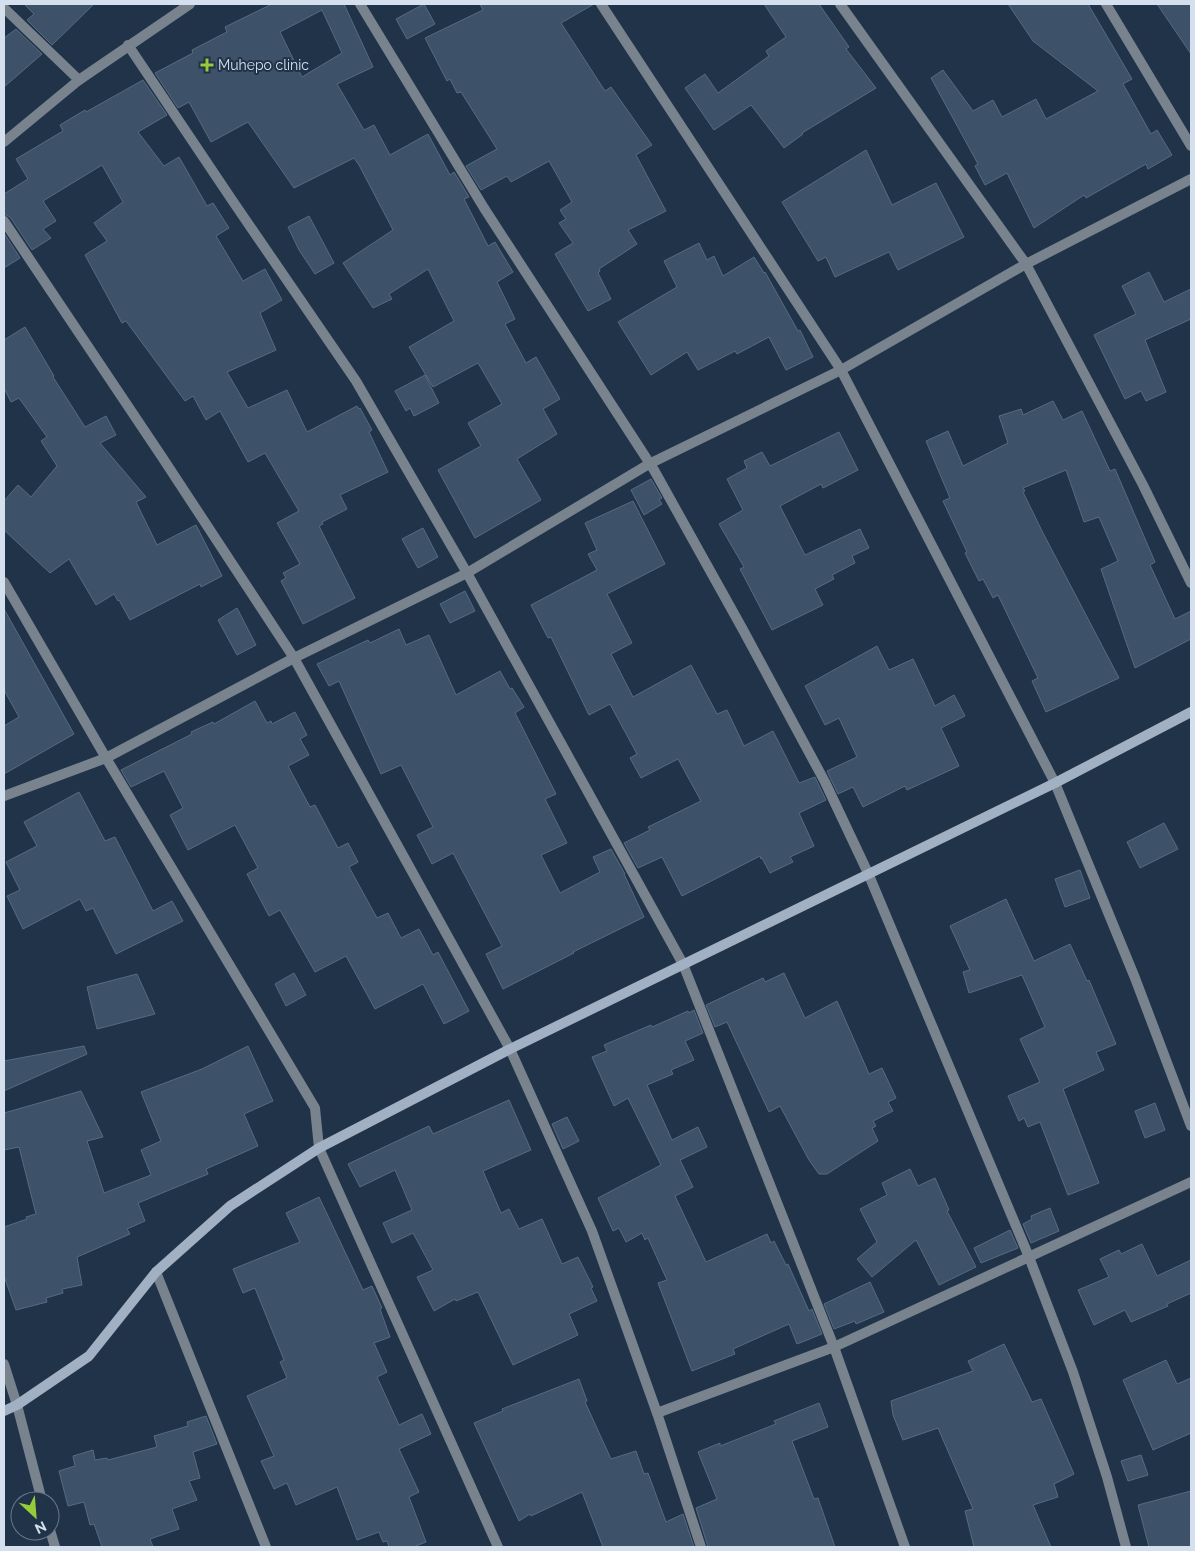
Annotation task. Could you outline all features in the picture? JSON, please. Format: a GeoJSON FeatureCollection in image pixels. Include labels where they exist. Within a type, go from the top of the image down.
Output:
{"type":"FeatureCollection","features":[{"type":"Feature","properties":{"kind":"main road"},"geometry":{"type":"LineString","coordinates":[[4,1411],[17,1405],[89,1356],[156,1272],[230,1206],[319,1148],[510,1049],[868,873],[1055,784],[1191,712]]}},
{"type":"Feature","properties":{"kind":"street"},"geometry":{"type":"LineString","coordinates":[[4,142],[78,80],[190,4]]}},
{"type":"Feature","properties":{"kind":"street"},"geometry":{"type":"LineString","coordinates":[[360,4],[484,208],[649,464],[742,628],[825,782],[868,873],[1029,1257],[1073,1372],[1108,1477],[1126,1547]]}},
{"type":"Feature","properties":{"kind":"street"},"geometry":{"type":"LineString","coordinates":[[601,4],[841,370],[1055,784],[1135,978],[1191,1126]]}},
{"type":"Feature","properties":{"kind":"street"},"geometry":{"type":"LineString","coordinates":[[840,4],[1026,264],[1143,485],[1191,583]]}},
{"type":"Feature","properties":{"kind":"street"},"geometry":{"type":"LineString","coordinates":[[1106,4],[1191,146]]}},
{"type":"Feature","properties":{"kind":"street"},"geometry":{"type":"LineString","coordinates":[[4,8],[78,80]]}},
{"type":"Feature","properties":{"kind":"street"},"geometry":{"type":"LineString","coordinates":[[128,45],[356,381],[467,573],[683,964],[834,1347],[905,1547]]}},
{"type":"Feature","properties":{"kind":"street"},"geometry":{"type":"LineString","coordinates":[[4,796],[106,758],[294,658],[467,573],[649,464],[841,370],[1026,264],[1191,179]]}},
{"type":"Feature","properties":{"kind":"street"},"geometry":{"type":"LineString","coordinates":[[4,221],[294,658],[510,1049],[592,1231],[657,1413],[701,1547]]}},
{"type":"Feature","properties":{"kind":"street"},"geometry":{"type":"LineString","coordinates":[[4,582],[106,758],[315,1108],[319,1148],[498,1547]]}},
{"type":"Feature","properties":{"kind":"street"},"geometry":{"type":"LineString","coordinates":[[657,1413],[834,1347],[1191,1182]]}},
{"type":"Feature","properties":{"kind":"street"},"geometry":{"type":"LineString","coordinates":[[156,1272],[266,1547]]}},
{"type":"Feature","properties":{"kind":"street"},"geometry":{"type":"LineString","coordinates":[[4,1364],[17,1405],[39,1491]]}},
{"type":"Feature","properties":{"kind":"building"},"geometry":{"type":"Polygon","coordinates":[[[24,4],[94,4],[52,45],[27,20],[34,14],[24,4]]]}},
{"type":"Feature","properties":{"kind":"building"},"geometry":{"type":"Polygon","coordinates":[[[272,4],[344,4],[373,67],[337,84],[364,130],[374,125],[390,155],[428,134],[450,175],[454,172],[469,197],[464,199],[488,246],[495,242],[513,272],[497,282],[515,319],[505,324],[526,363],[536,357],[560,399],[543,409],[557,434],[517,459],[541,500],[475,538],[438,470],[481,446],[468,423],[502,404],[478,363],[433,387],[409,347],[454,321],[428,269],[389,294],[392,299],[373,308],[343,263],[393,230],[354,158],[294,188],[248,122],[211,142],[189,102],[178,108],[155,73],[193,53],[192,50],[227,32],[225,27],[272,4]],[[322,10],[280,32],[302,77],[342,53],[322,10]]]}},
{"type":"Feature","properties":{"kind":"building"},"geometry":{"type":"Polygon","coordinates":[[[424,4],[435,24],[407,39],[396,19],[424,4]]]}},
{"type":"Feature","properties":{"kind":"building"},"geometry":{"type":"Polygon","coordinates":[[[480,4],[594,4],[561,23],[605,91],[611,87],[652,145],[636,155],[666,211],[628,230],[637,244],[599,269],[598,273],[611,299],[588,311],[555,254],[573,243],[559,223],[566,219],[560,210],[572,202],[549,161],[511,182],[507,176],[481,190],[466,166],[497,149],[461,92],[457,93],[450,79],[447,81],[425,38],[483,10],[480,4]]]}},
{"type":"Feature","properties":{"kind":"building"},"geometry":{"type":"Polygon","coordinates":[[[764,4],[819,4],[849,47],[846,49],[876,88],[802,133],[784,148],[751,105],[714,130],[685,88],[705,74],[718,93],[769,56],[766,51],[786,37],[764,4]]]}},
{"type":"Feature","properties":{"kind":"building"},"geometry":{"type":"Polygon","coordinates":[[[1008,4],[1088,4],[1132,79],[1123,84],[1151,134],[1157,130],[1172,155],[1148,169],[1146,164],[1086,198],[1084,195],[1034,228],[1007,173],[985,185],[975,166],[978,164],[931,78],[943,70],[973,111],[993,100],[1002,117],[1036,99],[1046,119],[1098,91],[1033,41],[1008,4]]]}},
{"type":"Feature","properties":{"kind":"building"},"geometry":{"type":"Polygon","coordinates":[[[1157,4],[1191,4],[1191,54],[1157,4]]]}},
{"type":"Feature","properties":{"kind":"building"},"geometry":{"type":"Polygon","coordinates":[[[16,29],[42,54],[4,87],[4,38],[16,29]]]}},
{"type":"Feature","properties":{"kind":"building"},"geometry":{"type":"Polygon","coordinates":[[[143,80],[167,115],[138,132],[164,166],[179,157],[207,206],[213,203],[229,228],[216,236],[243,281],[265,269],[282,300],[260,313],[276,350],[227,372],[248,408],[287,390],[307,432],[357,406],[372,430],[369,432],[388,472],[340,495],[347,509],[322,522],[323,524],[319,526],[355,598],[303,624],[281,581],[286,578],[283,573],[300,564],[277,523],[299,511],[265,453],[248,462],[220,411],[206,420],[193,396],[185,401],[126,321],[122,323],[85,255],[107,241],[94,223],[123,202],[102,165],[43,201],[56,221],[43,229],[51,238],[32,250],[10,217],[4,214],[4,194],[28,179],[16,159],[63,131],[60,125],[143,80]]]}},
{"type":"Feature","properties":{"kind":"building"},"geometry":{"type":"Polygon","coordinates":[[[866,150],[892,205],[936,183],[964,237],[898,270],[889,252],[835,277],[826,257],[818,261],[782,202],[866,150]]]}},
{"type":"Feature","properties":{"kind":"building"},"geometry":{"type":"Polygon","coordinates":[[[309,216],[334,263],[315,274],[299,250],[288,227],[309,216]]]}},
{"type":"Feature","properties":{"kind":"building"},"geometry":{"type":"Polygon","coordinates":[[[4,233],[20,258],[4,268],[4,233]]]}},
{"type":"Feature","properties":{"kind":"building"},"geometry":{"type":"Polygon","coordinates":[[[699,243],[707,260],[714,256],[723,276],[754,257],[765,272],[798,331],[800,330],[813,357],[786,370],[769,337],[737,354],[735,351],[698,370],[687,352],[651,375],[618,322],[677,287],[664,261],[699,243]]]}},
{"type":"Feature","properties":{"kind":"building"},"geometry":{"type":"Polygon","coordinates":[[[1149,272],[1164,302],[1191,289],[1191,319],[1145,340],[1166,392],[1146,401],[1141,391],[1125,399],[1094,335],[1136,314],[1122,286],[1149,272]]]}},
{"type":"Feature","properties":{"kind":"building"},"geometry":{"type":"Polygon","coordinates":[[[25,327],[53,377],[85,427],[106,416],[116,435],[100,443],[146,497],[136,502],[157,545],[196,525],[222,576],[201,587],[200,584],[130,620],[114,594],[96,605],[69,559],[50,573],[4,530],[4,501],[18,485],[31,497],[57,466],[41,441],[47,437],[19,398],[11,402],[4,388],[4,340],[25,327]]]}},
{"type":"Feature","properties":{"kind":"building"},"geometry":{"type":"Polygon","coordinates":[[[425,375],[439,403],[414,416],[410,408],[406,411],[395,391],[425,375]]]}},
{"type":"Feature","properties":{"kind":"building"},"geometry":{"type":"Polygon","coordinates":[[[1053,401],[1063,420],[1082,411],[1110,471],[1115,469],[1155,562],[1150,565],[1175,619],[1191,611],[1191,639],[1135,668],[1101,569],[1118,561],[1099,517],[1084,522],[1066,470],[1023,488],[1025,491],[1023,492],[1043,533],[1119,678],[1046,712],[1032,681],[1038,678],[998,595],[993,598],[983,579],[979,581],[965,553],[967,552],[943,501],[950,498],[926,441],[948,431],[963,466],[1008,443],[999,416],[1021,409],[1023,415],[1053,401]]]}},
{"type":"Feature","properties":{"kind":"building"},"geometry":{"type":"Polygon","coordinates":[[[839,432],[858,470],[823,488],[821,484],[780,506],[805,555],[860,529],[869,548],[852,556],[855,563],[832,575],[834,579],[815,589],[823,605],[772,630],[740,569],[744,567],[719,524],[743,510],[727,479],[747,468],[744,461],[762,452],[770,466],[839,432]]]}},
{"type":"Feature","properties":{"kind":"building"},"geometry":{"type":"Polygon","coordinates":[[[651,479],[662,498],[659,499],[662,504],[644,515],[631,490],[651,479]]]}},
{"type":"Feature","properties":{"kind":"building"},"geometry":{"type":"Polygon","coordinates":[[[633,501],[665,564],[607,594],[632,643],[611,654],[633,697],[691,665],[717,714],[727,710],[744,746],[773,731],[799,783],[815,777],[826,800],[799,813],[814,846],[790,857],[793,862],[770,873],[760,856],[682,896],[662,857],[638,868],[624,843],[650,830],[648,827],[701,801],[678,759],[641,778],[630,758],[637,754],[610,704],[589,715],[551,637],[548,638],[531,605],[597,570],[588,554],[597,550],[585,523],[633,501]]]}},
{"type":"Feature","properties":{"kind":"building"},"geometry":{"type":"Polygon","coordinates":[[[423,528],[438,557],[418,568],[402,539],[423,528]]]}},
{"type":"Feature","properties":{"kind":"building"},"geometry":{"type":"Polygon","coordinates":[[[465,591],[475,611],[450,623],[440,604],[465,591]]]}},
{"type":"Feature","properties":{"kind":"building"},"geometry":{"type":"Polygon","coordinates":[[[237,608],[256,645],[237,655],[218,620],[237,608]]]}},
{"type":"Feature","properties":{"kind":"building"},"geometry":{"type":"Polygon","coordinates":[[[4,609],[74,734],[4,774],[4,726],[19,717],[4,690],[4,609]]]}},
{"type":"Feature","properties":{"kind":"building"},"geometry":{"type":"Polygon","coordinates":[[[399,629],[406,645],[429,635],[456,695],[500,671],[510,689],[512,688],[524,707],[515,713],[556,794],[545,799],[567,843],[541,855],[560,893],[600,872],[593,857],[611,849],[625,874],[644,917],[503,989],[486,954],[502,946],[453,853],[432,864],[417,835],[433,827],[401,765],[381,774],[339,681],[329,686],[317,664],[368,640],[370,643],[399,629]]]}},
{"type":"Feature","properties":{"kind":"building"},"geometry":{"type":"Polygon","coordinates":[[[877,646],[889,670],[913,659],[935,706],[954,695],[965,716],[941,728],[959,766],[907,790],[905,786],[863,807],[853,787],[838,794],[827,771],[857,757],[839,718],[825,725],[805,686],[877,646]]]}},
{"type":"Feature","properties":{"kind":"building"},"geometry":{"type":"Polygon","coordinates":[[[255,701],[267,723],[271,721],[272,724],[295,712],[307,735],[300,739],[309,755],[288,766],[310,807],[315,805],[338,848],[348,843],[358,862],[349,867],[377,918],[388,913],[401,938],[419,929],[433,955],[438,952],[469,1011],[444,1024],[423,984],[375,1009],[346,956],[315,972],[280,910],[269,916],[247,874],[258,868],[235,825],[188,850],[170,815],[183,808],[164,771],[131,787],[121,770],[192,734],[191,732],[213,722],[214,724],[255,701]]]}},
{"type":"Feature","properties":{"kind":"building"},"geometry":{"type":"Polygon","coordinates":[[[79,792],[105,841],[115,837],[153,911],[172,901],[183,921],[116,954],[93,908],[86,911],[80,899],[23,929],[7,896],[20,890],[6,862],[37,846],[24,822],[79,792]]]}},
{"type":"Feature","properties":{"kind":"building"},"geometry":{"type":"Polygon","coordinates":[[[1164,823],[1178,849],[1140,868],[1127,842],[1164,823]]]}},
{"type":"Feature","properties":{"kind":"building"},"geometry":{"type":"Polygon","coordinates":[[[1080,870],[1090,898],[1065,907],[1055,879],[1080,870]]]}},
{"type":"Feature","properties":{"kind":"building"},"geometry":{"type":"Polygon","coordinates":[[[1006,899],[1034,961],[1070,944],[1087,981],[1089,980],[1116,1044],[1096,1052],[1104,1070],[1063,1089],[1099,1183],[1068,1195],[1040,1122],[1028,1127],[1024,1118],[1019,1121],[1008,1096],[1040,1082],[1020,1039],[1045,1027],[1022,975],[969,993],[963,972],[970,970],[950,926],[1006,899]]]}},
{"type":"Feature","properties":{"kind":"building"},"geometry":{"type":"Polygon","coordinates":[[[294,973],[306,995],[286,1006],[275,984],[294,973]]]}},
{"type":"Feature","properties":{"kind":"building"},"geometry":{"type":"Polygon","coordinates":[[[784,973],[805,1018],[837,1001],[869,1074],[882,1068],[896,1098],[888,1102],[893,1111],[873,1121],[876,1126],[872,1128],[878,1141],[827,1174],[819,1174],[809,1160],[780,1106],[769,1112],[727,1022],[715,1027],[706,1005],[763,978],[765,982],[784,973]]]}},
{"type":"Feature","properties":{"kind":"building"},"geometry":{"type":"Polygon","coordinates":[[[137,974],[155,1014],[97,1029],[87,987],[137,974]]]}},
{"type":"Feature","properties":{"kind":"building"},"geometry":{"type":"Polygon","coordinates":[[[694,1010],[703,1033],[685,1041],[694,1060],[671,1070],[673,1074],[647,1085],[672,1140],[698,1127],[707,1147],[680,1160],[693,1187],[675,1196],[706,1262],[767,1234],[771,1243],[774,1241],[786,1265],[788,1264],[809,1311],[812,1309],[822,1334],[797,1344],[789,1324],[733,1349],[735,1354],[692,1371],[658,1283],[667,1280],[648,1238],[645,1240],[642,1233],[626,1242],[619,1228],[613,1231],[598,1198],[661,1165],[628,1098],[614,1106],[592,1057],[607,1051],[604,1045],[651,1025],[652,1027],[694,1010]]]}},
{"type":"Feature","properties":{"kind":"building"},"geometry":{"type":"Polygon","coordinates":[[[84,1046],[87,1054],[4,1091],[4,1061],[84,1046]]]}},
{"type":"Feature","properties":{"kind":"building"},"geometry":{"type":"Polygon","coordinates":[[[248,1046],[273,1101],[244,1114],[258,1146],[206,1169],[208,1174],[138,1203],[145,1221],[127,1229],[130,1234],[77,1257],[82,1285],[62,1289],[63,1293],[46,1298],[47,1302],[16,1310],[4,1276],[4,1227],[36,1214],[19,1147],[4,1150],[4,1113],[81,1091],[103,1137],[87,1141],[104,1193],[151,1175],[141,1150],[161,1141],[141,1092],[202,1069],[248,1046]]]}},
{"type":"Feature","properties":{"kind":"building"},"geometry":{"type":"Polygon","coordinates":[[[509,1100],[531,1150],[483,1171],[501,1213],[509,1209],[519,1229],[542,1219],[562,1264],[578,1257],[593,1287],[591,1288],[597,1301],[569,1314],[578,1335],[513,1365],[478,1292],[456,1301],[455,1299],[434,1311],[417,1277],[433,1270],[413,1233],[392,1243],[383,1223],[412,1210],[395,1170],[360,1187],[348,1164],[429,1126],[433,1134],[509,1100]]]}},
{"type":"Feature","properties":{"kind":"building"},"geometry":{"type":"Polygon","coordinates":[[[1155,1103],[1165,1130],[1145,1138],[1135,1111],[1155,1103]]]}},
{"type":"Feature","properties":{"kind":"building"},"geometry":{"type":"Polygon","coordinates":[[[567,1117],[579,1141],[563,1149],[552,1124],[567,1117]]]}},
{"type":"Feature","properties":{"kind":"building"},"geometry":{"type":"Polygon","coordinates":[[[910,1169],[918,1186],[935,1178],[949,1210],[947,1211],[976,1267],[939,1285],[916,1240],[872,1277],[857,1259],[877,1242],[860,1209],[887,1195],[882,1183],[910,1169]]]}},
{"type":"Feature","properties":{"kind":"building"},"geometry":{"type":"Polygon","coordinates":[[[319,1197],[363,1290],[372,1286],[382,1308],[380,1309],[390,1337],[374,1343],[387,1372],[377,1377],[399,1425],[422,1414],[431,1434],[399,1449],[419,1492],[409,1497],[426,1542],[413,1547],[389,1547],[387,1541],[383,1542],[379,1532],[357,1540],[337,1487],[296,1505],[287,1483],[274,1489],[261,1461],[274,1456],[247,1396],[287,1378],[280,1362],[284,1360],[255,1288],[243,1293],[233,1269],[300,1242],[286,1213],[319,1197]]]}},
{"type":"Feature","properties":{"kind":"building"},"geometry":{"type":"Polygon","coordinates":[[[1050,1208],[1059,1231],[1031,1243],[1023,1224],[1032,1219],[1031,1216],[1050,1208]]]}},
{"type":"Feature","properties":{"kind":"building"},"geometry":{"type":"Polygon","coordinates":[[[1010,1230],[1018,1248],[981,1263],[974,1248],[1010,1230]]]}},
{"type":"Feature","properties":{"kind":"building"},"geometry":{"type":"Polygon","coordinates":[[[1142,1244],[1157,1276],[1191,1260],[1191,1293],[1167,1304],[1168,1306],[1131,1322],[1125,1310],[1094,1325],[1078,1290],[1109,1277],[1100,1259],[1119,1250],[1121,1254],[1142,1244]]]}},
{"type":"Feature","properties":{"kind":"building"},"geometry":{"type":"Polygon","coordinates":[[[870,1282],[884,1312],[856,1324],[855,1321],[834,1329],[824,1304],[870,1282]]]}},
{"type":"Feature","properties":{"kind":"building"},"geometry":{"type":"Polygon","coordinates":[[[1004,1344],[1032,1402],[1041,1399],[1074,1474],[1054,1484],[1058,1497],[1033,1505],[1051,1547],[974,1547],[965,1511],[973,1509],[938,1428],[903,1440],[893,1415],[891,1401],[973,1371],[968,1361],[1004,1344]]]}},
{"type":"Feature","properties":{"kind":"building"},"geometry":{"type":"Polygon","coordinates":[[[1166,1360],[1177,1384],[1191,1378],[1191,1433],[1153,1450],[1123,1380],[1166,1360]]]}},
{"type":"Feature","properties":{"kind":"building"},"geometry":{"type":"Polygon","coordinates":[[[579,1379],[587,1401],[585,1402],[611,1459],[636,1451],[644,1474],[648,1473],[666,1522],[683,1514],[694,1547],[603,1547],[582,1492],[531,1516],[530,1514],[519,1521],[474,1423],[503,1411],[502,1409],[579,1379]]]}},
{"type":"Feature","properties":{"kind":"building"},"geometry":{"type":"Polygon","coordinates":[[[819,1403],[828,1427],[792,1441],[814,1499],[818,1498],[835,1547],[708,1547],[696,1508],[717,1499],[698,1452],[720,1443],[720,1446],[776,1424],[774,1421],[819,1403]]]}},
{"type":"Feature","properties":{"kind":"building"},"geometry":{"type":"Polygon","coordinates":[[[206,1416],[217,1444],[193,1452],[200,1478],[189,1481],[197,1500],[172,1509],[179,1529],[150,1539],[153,1547],[102,1547],[94,1524],[90,1525],[84,1502],[68,1506],[59,1471],[75,1466],[73,1456],[93,1450],[95,1460],[107,1458],[108,1460],[157,1447],[154,1436],[188,1426],[187,1422],[206,1416]]]}},
{"type":"Feature","properties":{"kind":"building"},"geometry":{"type":"Polygon","coordinates":[[[1141,1455],[1148,1475],[1128,1481],[1121,1461],[1141,1455]]]}},
{"type":"Feature","properties":{"kind":"building"},"geometry":{"type":"Polygon","coordinates":[[[1191,1491],[1191,1547],[1149,1547],[1138,1505],[1191,1491]]]}},
{"type":"Feature","properties":{"kind":"place","name":"Muhepo clinic"},"geometry":{"type":"Point","coordinates":[207,65]}}]}
